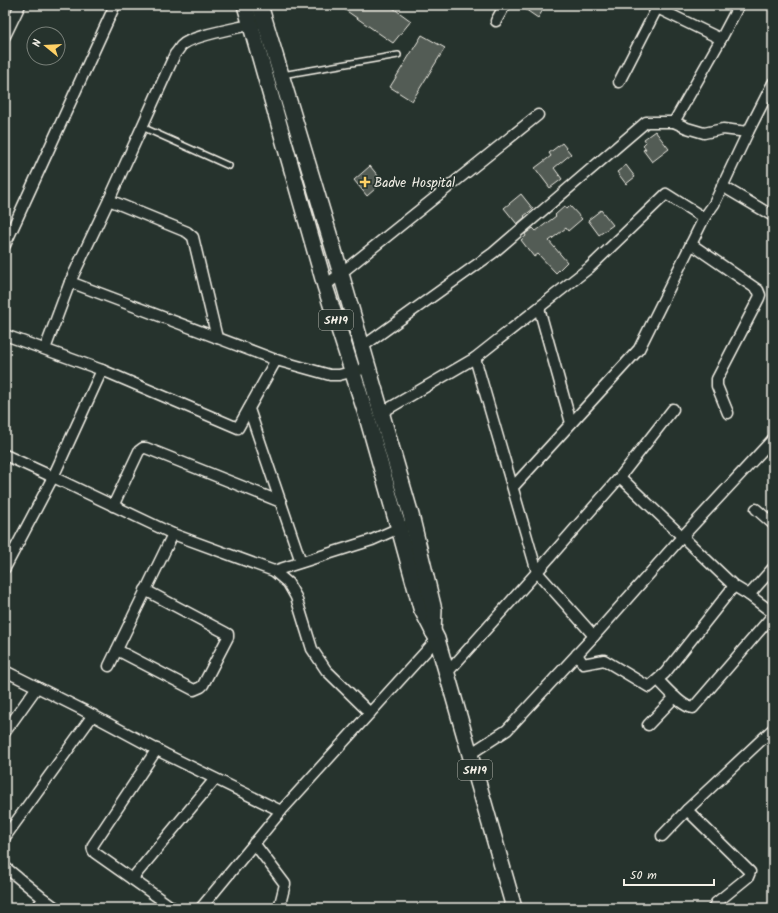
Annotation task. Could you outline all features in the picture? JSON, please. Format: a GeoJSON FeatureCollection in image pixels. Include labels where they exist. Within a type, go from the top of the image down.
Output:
{"type":"FeatureCollection","features":[{"type":"Feature","properties":{"kind":"main road","name":"SH19"},"geometry":{"type":"LineString","coordinates":[[245,5],[258,23],[281,75],[341,274],[381,412],[406,526],[434,610],[435,635],[514,908]]}},
{"type":"Feature","properties":{"kind":"main road","name":"SH19"},"geometry":{"type":"LineString","coordinates":[[260,5],[258,23],[325,286],[367,417],[395,516],[406,526]]}},
{"type":"Feature","properties":{"kind":"street"},"geometry":{"type":"LineString","coordinates":[[5,36],[20,5]]}},
{"type":"Feature","properties":{"kind":"street"},"geometry":{"type":"LineString","coordinates":[[5,245],[115,5]]}},
{"type":"Feature","properties":{"kind":"street"},"geometry":{"type":"LineString","coordinates":[[496,21],[505,5]]}},
{"type":"Feature","properties":{"kind":"street"},"geometry":{"type":"LineString","coordinates":[[674,122],[722,39],[739,5]]}},
{"type":"Feature","properties":{"kind":"street"},"geometry":{"type":"LineString","coordinates":[[619,82],[654,6],[722,39]]}},
{"type":"Feature","properties":{"kind":"street"},"geometry":{"type":"LineString","coordinates":[[45,349],[70,282],[181,46],[200,37],[258,23]]}},
{"type":"Feature","properties":{"kind":"street"},"geometry":{"type":"LineString","coordinates":[[513,487],[639,349],[704,218],[714,204],[748,132],[772,89]]}},
{"type":"Feature","properties":{"kind":"street"},"geometry":{"type":"LineString","coordinates":[[325,286],[538,115]]}},
{"type":"Feature","properties":{"kind":"street"},"geometry":{"type":"LineString","coordinates":[[362,347],[493,253],[646,122],[674,122],[704,133],[723,130],[748,132]]}},
{"type":"Feature","properties":{"kind":"street"},"geometry":{"type":"LineString","coordinates":[[722,186],[773,216]]}},
{"type":"Feature","properties":{"kind":"street"},"geometry":{"type":"LineString","coordinates":[[381,412],[475,358],[589,268],[666,194],[704,218]]}},
{"type":"Feature","properties":{"kind":"street"},"geometry":{"type":"LineString","coordinates":[[109,200],[187,232],[192,237],[217,338]]}},
{"type":"Feature","properties":{"kind":"street"},"geometry":{"type":"LineString","coordinates":[[692,244],[759,292],[759,298],[717,379],[717,386],[728,413]]}},
{"type":"Feature","properties":{"kind":"street"},"geometry":{"type":"LineString","coordinates":[[70,282],[276,360],[330,375],[339,375],[368,368]]}},
{"type":"Feature","properties":{"kind":"street"},"geometry":{"type":"LineString","coordinates":[[539,308],[571,423]]}},
{"type":"Feature","properties":{"kind":"street"},"geometry":{"type":"LineString","coordinates":[[6,338],[45,349],[102,370],[238,428],[276,360]]}},
{"type":"Feature","properties":{"kind":"street"},"geometry":{"type":"LineString","coordinates":[[475,358],[537,572],[594,636]]}},
{"type":"Feature","properties":{"kind":"street"},"geometry":{"type":"LineString","coordinates":[[5,568],[53,477],[102,370]]}},
{"type":"Feature","properties":{"kind":"street"},"geometry":{"type":"LineString","coordinates":[[249,409],[301,562]]}},
{"type":"Feature","properties":{"kind":"street"},"geometry":{"type":"LineString","coordinates":[[447,673],[620,477],[673,409]]}},
{"type":"Feature","properties":{"kind":"street"},"geometry":{"type":"LineString","coordinates":[[470,754],[507,730],[773,439]]}},
{"type":"Feature","properties":{"kind":"street"},"geometry":{"type":"LineString","coordinates":[[113,506],[139,451],[143,448],[153,450],[281,502]]}},
{"type":"Feature","properties":{"kind":"street"},"geometry":{"type":"LineString","coordinates":[[5,455],[173,534],[274,571],[288,582],[296,597],[312,649],[326,670],[370,713]]}},
{"type":"Feature","properties":{"kind":"street"},"geometry":{"type":"LineString","coordinates":[[620,477],[734,586],[749,595],[773,614],[694,708],[689,708],[675,697],[658,680]]}},
{"type":"Feature","properties":{"kind":"street"},"geometry":{"type":"LineString","coordinates":[[756,509],[773,524]]}},
{"type":"Feature","properties":{"kind":"street"},"geometry":{"type":"LineString","coordinates":[[274,571],[372,540],[406,526]]}},
{"type":"Feature","properties":{"kind":"street"},"geometry":{"type":"LineString","coordinates":[[108,666],[173,534]]}},
{"type":"Feature","properties":{"kind":"street"},"geometry":{"type":"LineString","coordinates":[[749,595],[773,568]]}},
{"type":"Feature","properties":{"kind":"street"},"geometry":{"type":"LineString","coordinates":[[577,654],[583,664],[604,660],[649,687],[665,673],[734,586]]}},
{"type":"Feature","properties":{"kind":"street"},"geometry":{"type":"LineString","coordinates":[[117,650],[194,690],[201,688],[203,685],[228,637],[228,634],[145,590]]}},
{"type":"Feature","properties":{"kind":"street"},"geometry":{"type":"LineString","coordinates":[[201,908],[281,811],[370,713],[435,635]]}},
{"type":"Feature","properties":{"kind":"street"},"geometry":{"type":"LineString","coordinates":[[5,671],[215,779],[281,811]]}},
{"type":"Feature","properties":{"kind":"street"},"geometry":{"type":"LineString","coordinates":[[5,732],[37,687]]}},
{"type":"Feature","properties":{"kind":"street"},"geometry":{"type":"LineString","coordinates":[[648,725],[675,697]]}},
{"type":"Feature","properties":{"kind":"street"},"geometry":{"type":"LineString","coordinates":[[5,837],[93,715]]}},
{"type":"Feature","properties":{"kind":"street"},"geometry":{"type":"LineString","coordinates":[[662,836],[687,810],[773,729]]}},
{"type":"Feature","properties":{"kind":"street"},"geometry":{"type":"LineString","coordinates":[[157,749],[92,848],[95,853],[173,908]]}},
{"type":"Feature","properties":{"kind":"street"},"geometry":{"type":"LineString","coordinates":[[132,879],[215,779]]}},
{"type":"Feature","properties":{"kind":"street"},"geometry":{"type":"LineString","coordinates":[[687,810],[750,872],[748,877],[713,908]]}},
{"type":"Feature","properties":{"kind":"street"},"geometry":{"type":"LineString","coordinates":[[254,844],[285,884],[279,908]]}},
{"type":"Feature","properties":{"kind":"street"},"geometry":{"type":"LineString","coordinates":[[5,867],[56,908]]}},
{"type":"Feature","properties":{"kind":"street"},"geometry":{"type":"LineString","coordinates":[[36,908],[44,899]]}},
{"type":"Feature","properties":{"kind":"lane"},"geometry":{"type":"LineString","coordinates":[[281,75],[398,55]]}},
{"type":"Feature","properties":{"kind":"lane"},"geometry":{"type":"LineString","coordinates":[[142,127],[229,166]]}},
{"type":"Feature","properties":{"kind":"building"},"geometry":{"type":"Polygon","coordinates":[[[338,5],[389,5],[411,21],[393,43],[338,5]]]}},
{"type":"Feature","properties":{"kind":"building"},"geometry":{"type":"Polygon","coordinates":[[[519,5],[546,5],[538,18],[519,5]]]}},
{"type":"Feature","properties":{"kind":"building"},"geometry":{"type":"Polygon","coordinates":[[[422,35],[445,48],[412,101],[390,87],[422,35]]]}},
{"type":"Feature","properties":{"kind":"building"},"geometry":{"type":"Polygon","coordinates":[[[655,131],[669,149],[652,162],[643,150],[646,149],[643,145],[646,142],[644,139],[655,131]]]}},
{"type":"Feature","properties":{"kind":"building"},"geometry":{"type":"Polygon","coordinates":[[[562,143],[571,154],[554,168],[562,179],[550,188],[535,168],[551,156],[549,153],[562,143]]]}},
{"type":"Feature","properties":{"kind":"building"},"geometry":{"type":"Polygon","coordinates":[[[626,165],[635,177],[626,184],[617,172],[626,165]]]}},
{"type":"Feature","properties":{"kind":"building"},"geometry":{"type":"Polygon","coordinates":[[[370,166],[383,182],[367,196],[354,180],[370,166]]]}},
{"type":"Feature","properties":{"kind":"building"},"geometry":{"type":"Polygon","coordinates":[[[521,194],[533,209],[517,224],[504,208],[521,194]]]}},
{"type":"Feature","properties":{"kind":"building"},"geometry":{"type":"Polygon","coordinates":[[[565,206],[567,209],[570,206],[582,219],[568,231],[566,228],[549,241],[567,262],[556,273],[538,254],[534,257],[521,240],[526,236],[525,234],[533,228],[536,231],[556,216],[555,215],[565,206]]]}},
{"type":"Feature","properties":{"kind":"building"},"geometry":{"type":"Polygon","coordinates":[[[601,210],[613,225],[599,235],[588,220],[601,210]]]}},
{"type":"Feature","properties":{"kind":"place","name":"Badve Hospital"},"geometry":{"type":"Point","coordinates":[365,182]}}]}
